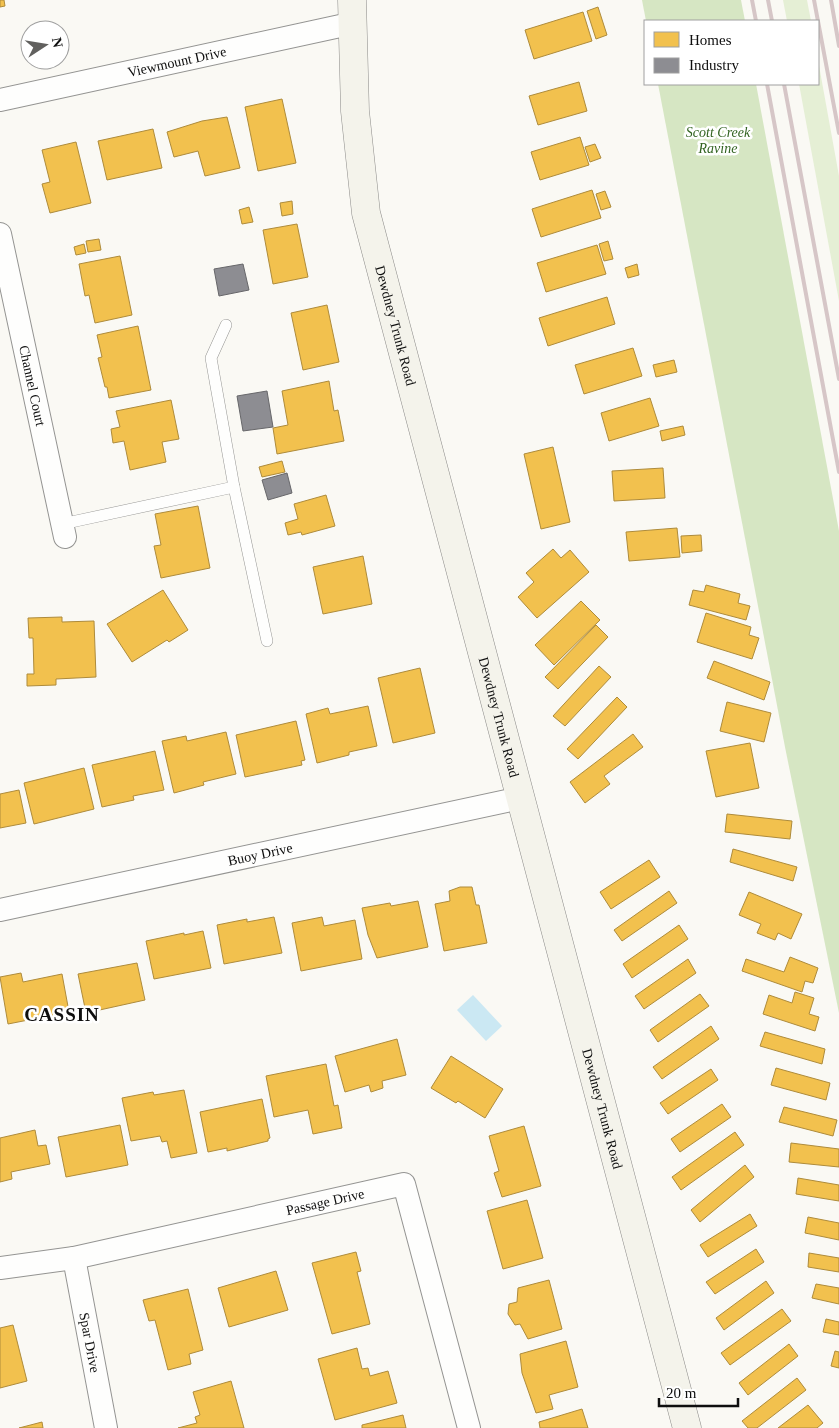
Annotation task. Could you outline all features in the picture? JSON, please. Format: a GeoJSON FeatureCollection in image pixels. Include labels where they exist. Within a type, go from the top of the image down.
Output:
{"type":"FeatureCollection","features":[{"type":"Feature","properties":{"kind":"main road","name":"Dewdney Trunk Road"},"geometry":{"type":"LineString","coordinates":[[353,12],[355,111],[366,213],[687,1428]]}},
{"type":"Feature","properties":{"kind":"street","name":"Viewmount Drive"},"geometry":{"type":"LineString","coordinates":[[0,100],[353,12]]}},
{"type":"Feature","properties":{"kind":"street","name":"Channel Court"},"geometry":{"type":"LineString","coordinates":[[0,234],[64,530]]}},
{"type":"Feature","properties":{"kind":"street","name":"Buoy Drive"},"geometry":{"type":"LineString","coordinates":[[0,910],[520,798]]}},
{"type":"Feature","properties":{"kind":"street","name":"Passage Drive"},"geometry":{"type":"LineString","coordinates":[[0,1268],[74,1258],[404,1184],[469,1428]]}},
{"type":"Feature","properties":{"kind":"street","name":"Spar Drive"},"geometry":{"type":"LineString","coordinates":[[74,1258],[106,1428]]}},
{"type":"Feature","properties":{"kind":"lane"},"geometry":{"type":"LineString","coordinates":[[226,324],[211,358],[234,487],[268,641]]}},
{"type":"Feature","properties":{"kind":"lane"},"geometry":{"type":"LineString","coordinates":[[64,530],[234,487]]}},
{"type":"Feature","properties":{"kind":"green space"},"geometry":{"type":"Polygon","coordinates":[[[642,0],[741,0],[745,20],[646,20],[642,0]]]}},
{"type":"Feature","properties":{"kind":"green space"},"geometry":{"type":"Polygon","coordinates":[[[783,0],[807,0],[811,20],[787,20],[783,0]]]}},
{"type":"Feature","properties":{"kind":"green space"},"geometry":{"type":"Polygon","coordinates":[[[819,66],[839,176],[839,301],[799,85],[819,85],[819,66]]]}},
{"type":"Feature","properties":{"kind":"green space","name":"Scott Creek Ravine"},"geometry":{"type":"Polygon","coordinates":[[[658,85],[756,85],[839,531],[839,1013],[785,747],[658,85]]]}},
{"type":"Feature","properties":{"kind":"water"},"geometry":{"type":"Polygon","coordinates":[[[473,995],[502,1026],[486,1041],[457,1010],[473,995]]]}},
{"type":"Feature","properties":{"kind":"building: Homes"},"geometry":{"type":"Polygon","coordinates":[[[0,0],[4,0],[5,6],[0,7],[0,0]]]}},
{"type":"Feature","properties":{"kind":"building: Homes"},"geometry":{"type":"Polygon","coordinates":[[[598,7],[607,35],[596,39],[587,11],[598,7]]]}},
{"type":"Feature","properties":{"kind":"building: Homes"},"geometry":{"type":"Polygon","coordinates":[[[583,12],[592,41],[534,59],[525,30],[583,12]]]}},
{"type":"Feature","properties":{"kind":"building: Homes"},"geometry":{"type":"Polygon","coordinates":[[[579,82],[587,111],[538,125],[529,96],[579,82]]]}},
{"type":"Feature","properties":{"kind":"building: Homes"},"geometry":{"type":"Polygon","coordinates":[[[282,99],[296,163],[258,171],[245,107],[282,99]]]}},
{"type":"Feature","properties":{"kind":"building: Homes"},"geometry":{"type":"Polygon","coordinates":[[[227,117],[240,168],[205,176],[198,151],[174,157],[167,132],[202,121],[227,117]]]}},
{"type":"Feature","properties":{"kind":"building: Homes"},"geometry":{"type":"Polygon","coordinates":[[[153,129],[162,168],[107,180],[98,141],[153,129]]]}},
{"type":"Feature","properties":{"kind":"building: Homes"},"geometry":{"type":"Polygon","coordinates":[[[580,137],[589,165],[540,180],[531,152],[580,137]]]}},
{"type":"Feature","properties":{"kind":"building: Homes"},"geometry":{"type":"Polygon","coordinates":[[[76,142],[91,203],[50,213],[42,184],[50,182],[42,150],[76,142]]]}},
{"type":"Feature","properties":{"kind":"building: Homes"},"geometry":{"type":"Polygon","coordinates":[[[595,144],[601,158],[590,162],[585,147],[595,144]]]}},
{"type":"Feature","properties":{"kind":"building: Homes"},"geometry":{"type":"Polygon","coordinates":[[[592,190],[601,218],[541,237],[532,209],[592,190]]]}},
{"type":"Feature","properties":{"kind":"building: Homes"},"geometry":{"type":"Polygon","coordinates":[[[605,191],[611,207],[601,210],[596,194],[605,191]]]}},
{"type":"Feature","properties":{"kind":"building: Homes"},"geometry":{"type":"Polygon","coordinates":[[[292,201],[293,214],[282,216],[280,203],[292,201]]]}},
{"type":"Feature","properties":{"kind":"building: Homes"},"geometry":{"type":"Polygon","coordinates":[[[249,207],[253,222],[242,224],[239,210],[249,207]]]}},
{"type":"Feature","properties":{"kind":"building: Homes"},"geometry":{"type":"Polygon","coordinates":[[[297,224],[308,277],[273,284],[263,230],[297,224]]]}},
{"type":"Feature","properties":{"kind":"building: Homes"},"geometry":{"type":"Polygon","coordinates":[[[99,239],[101,250],[88,252],[86,241],[99,239]]]}},
{"type":"Feature","properties":{"kind":"building: Homes"},"geometry":{"type":"Polygon","coordinates":[[[608,241],[613,259],[604,261],[599,244],[608,241]]]}},
{"type":"Feature","properties":{"kind":"building: Homes"},"geometry":{"type":"Polygon","coordinates":[[[84,244],[86,253],[76,255],[74,247],[84,244]]]}},
{"type":"Feature","properties":{"kind":"building: Homes"},"geometry":{"type":"Polygon","coordinates":[[[597,245],[606,274],[546,292],[537,263],[597,245]]]}},
{"type":"Feature","properties":{"kind":"building: Homes"},"geometry":{"type":"Polygon","coordinates":[[[120,256],[132,315],[95,323],[89,295],[85,296],[79,264],[120,256]]]}},
{"type":"Feature","properties":{"kind":"building: Homes"},"geometry":{"type":"Polygon","coordinates":[[[637,264],[639,275],[628,278],[625,268],[637,264]]]}},
{"type":"Feature","properties":{"kind":"building: Homes"},"geometry":{"type":"Polygon","coordinates":[[[607,297],[615,324],[548,346],[539,318],[607,297]]]}},
{"type":"Feature","properties":{"kind":"building: Homes"},"geometry":{"type":"Polygon","coordinates":[[[327,305],[339,362],[303,370],[291,313],[327,305]]]}},
{"type":"Feature","properties":{"kind":"building: Homes"},"geometry":{"type":"Polygon","coordinates":[[[138,326],[151,390],[109,398],[98,358],[102,357],[97,335],[138,326]]]}},
{"type":"Feature","properties":{"kind":"building: Homes"},"geometry":{"type":"Polygon","coordinates":[[[633,348],[642,376],[584,394],[575,365],[633,348]]]}},
{"type":"Feature","properties":{"kind":"building: Homes"},"geometry":{"type":"Polygon","coordinates":[[[674,360],[677,372],[656,377],[653,365],[674,360]]]}},
{"type":"Feature","properties":{"kind":"building: Homes"},"geometry":{"type":"Polygon","coordinates":[[[329,381],[334,411],[338,410],[344,441],[277,454],[273,428],[288,425],[282,391],[329,381]]]}},
{"type":"Feature","properties":{"kind":"building: Homes"},"geometry":{"type":"Polygon","coordinates":[[[650,398],[659,426],[609,441],[601,413],[650,398]]]}},
{"type":"Feature","properties":{"kind":"building: Homes"},"geometry":{"type":"Polygon","coordinates":[[[171,400],[179,439],[162,442],[166,462],[130,470],[124,441],[113,443],[111,429],[120,427],[116,411],[171,400]]]}},
{"type":"Feature","properties":{"kind":"building: Homes"},"geometry":{"type":"Polygon","coordinates":[[[683,426],[685,435],[662,441],[660,431],[683,426]]]}},
{"type":"Feature","properties":{"kind":"building: Homes"},"geometry":{"type":"Polygon","coordinates":[[[553,447],[570,522],[541,529],[524,454],[553,447]]]}},
{"type":"Feature","properties":{"kind":"building: Homes"},"geometry":{"type":"Polygon","coordinates":[[[282,461],[285,472],[262,477],[259,467],[282,461]]]}},
{"type":"Feature","properties":{"kind":"building: Homes"},"geometry":{"type":"Polygon","coordinates":[[[663,468],[665,498],[614,501],[612,471],[663,468]]]}},
{"type":"Feature","properties":{"kind":"building: Homes"},"geometry":{"type":"Polygon","coordinates":[[[326,495],[335,526],[302,535],[301,532],[288,535],[285,523],[298,519],[294,504],[326,495]]]}},
{"type":"Feature","properties":{"kind":"building: Homes"},"geometry":{"type":"Polygon","coordinates":[[[198,506],[210,568],[161,578],[154,546],[161,545],[155,514],[198,506]]]}},
{"type":"Feature","properties":{"kind":"building: Homes"},"geometry":{"type":"Polygon","coordinates":[[[677,528],[680,557],[629,561],[626,532],[677,528]]]}},
{"type":"Feature","properties":{"kind":"building: Homes"},"geometry":{"type":"Polygon","coordinates":[[[701,535],[702,551],[682,553],[681,536],[701,535]]]}},
{"type":"Feature","properties":{"kind":"building: Homes"},"geometry":{"type":"Polygon","coordinates":[[[553,549],[561,558],[570,550],[589,572],[537,618],[518,597],[534,582],[526,573],[553,549]]]}},
{"type":"Feature","properties":{"kind":"building: Homes"},"geometry":{"type":"Polygon","coordinates":[[[363,556],[372,604],[323,614],[313,567],[363,556]]]}},
{"type":"Feature","properties":{"kind":"building: Homes"},"geometry":{"type":"Polygon","coordinates":[[[706,585],[740,594],[738,603],[750,606],[746,620],[689,605],[693,590],[704,592],[706,585]]]}},
{"type":"Feature","properties":{"kind":"building: Homes"},"geometry":{"type":"Polygon","coordinates":[[[163,590],[188,630],[169,642],[167,640],[132,662],[107,624],[163,590]]]}},
{"type":"Feature","properties":{"kind":"building: Homes"},"geometry":{"type":"Polygon","coordinates":[[[581,601],[600,620],[554,665],[535,645],[581,601]]]}},
{"type":"Feature","properties":{"kind":"building: Homes"},"geometry":{"type":"Polygon","coordinates":[[[706,613],[751,627],[749,635],[759,638],[752,659],[697,642],[706,613]]]}},
{"type":"Feature","properties":{"kind":"building: Homes"},"geometry":{"type":"Polygon","coordinates":[[[62,617],[62,622],[94,621],[96,677],[56,679],[56,685],[27,686],[27,674],[34,674],[33,638],[29,638],[28,618],[62,617]]]}},
{"type":"Feature","properties":{"kind":"building: Homes"},"geometry":{"type":"Polygon","coordinates":[[[596,625],[608,637],[558,689],[545,677],[596,625]]]}},
{"type":"Feature","properties":{"kind":"building: Homes"},"geometry":{"type":"Polygon","coordinates":[[[714,661],[770,682],[764,700],[707,678],[714,661]]]}},
{"type":"Feature","properties":{"kind":"building: Homes"},"geometry":{"type":"Polygon","coordinates":[[[599,666],[611,677],[565,726],[553,716],[599,666]]]}},
{"type":"Feature","properties":{"kind":"building: Homes"},"geometry":{"type":"Polygon","coordinates":[[[420,668],[435,733],[393,743],[378,678],[420,668]]]}},
{"type":"Feature","properties":{"kind":"building: Homes"},"geometry":{"type":"Polygon","coordinates":[[[617,697],[627,707],[578,759],[567,749],[617,697]]]}},
{"type":"Feature","properties":{"kind":"building: Homes"},"geometry":{"type":"Polygon","coordinates":[[[727,702],[771,713],[764,742],[720,731],[727,702]]]}},
{"type":"Feature","properties":{"kind":"building: Homes"},"geometry":{"type":"Polygon","coordinates":[[[368,706],[377,746],[349,752],[349,755],[317,763],[306,714],[328,708],[330,714],[368,706]]]}},
{"type":"Feature","properties":{"kind":"building: Homes"},"geometry":{"type":"Polygon","coordinates":[[[296,721],[305,760],[301,761],[302,765],[245,777],[236,735],[296,721]]]}},
{"type":"Feature","properties":{"kind":"building: Homes"},"geometry":{"type":"Polygon","coordinates":[[[226,732],[236,774],[203,782],[204,785],[174,793],[162,741],[186,736],[187,741],[226,732]]]}},
{"type":"Feature","properties":{"kind":"building: Homes"},"geometry":{"type":"Polygon","coordinates":[[[633,734],[643,747],[604,776],[610,784],[585,803],[570,782],[633,734]]]}},
{"type":"Feature","properties":{"kind":"building: Homes"},"geometry":{"type":"Polygon","coordinates":[[[750,743],[759,788],[716,797],[706,751],[750,743]]]}},
{"type":"Feature","properties":{"kind":"building: Homes"},"geometry":{"type":"Polygon","coordinates":[[[155,751],[164,790],[133,796],[134,800],[102,807],[92,765],[155,751]]]}},
{"type":"Feature","properties":{"kind":"building: Homes"},"geometry":{"type":"Polygon","coordinates":[[[84,768],[94,809],[34,824],[24,783],[84,768]]]}},
{"type":"Feature","properties":{"kind":"building: Homes"},"geometry":{"type":"Polygon","coordinates":[[[19,790],[26,823],[0,828],[0,794],[19,790]]]}},
{"type":"Feature","properties":{"kind":"building: Homes"},"geometry":{"type":"Polygon","coordinates":[[[727,814],[792,821],[790,839],[725,832],[727,814]]]}},
{"type":"Feature","properties":{"kind":"building: Homes"},"geometry":{"type":"Polygon","coordinates":[[[733,849],[797,867],[793,881],[730,862],[733,849]]]}},
{"type":"Feature","properties":{"kind":"building: Homes"},"geometry":{"type":"Polygon","coordinates":[[[649,860],[660,877],[611,909],[600,892],[649,860]]]}},
{"type":"Feature","properties":{"kind":"building: Homes"},"geometry":{"type":"Polygon","coordinates":[[[460,887],[472,887],[476,905],[479,905],[487,943],[444,951],[435,904],[450,901],[449,891],[460,887]]]}},
{"type":"Feature","properties":{"kind":"building: Homes"},"geometry":{"type":"Polygon","coordinates":[[[669,891],[677,903],[622,941],[614,930],[669,891]]]}},
{"type":"Feature","properties":{"kind":"building: Homes"},"geometry":{"type":"Polygon","coordinates":[[[749,892],[802,914],[791,939],[778,933],[775,940],[757,933],[761,924],[739,915],[749,892]]]}},
{"type":"Feature","properties":{"kind":"building: Homes"},"geometry":{"type":"Polygon","coordinates":[[[418,901],[428,947],[377,958],[368,935],[362,908],[390,903],[391,906],[418,901]]]}},
{"type":"Feature","properties":{"kind":"building: Homes"},"geometry":{"type":"Polygon","coordinates":[[[274,917],[282,953],[224,964],[217,925],[247,919],[247,922],[274,917]]]}},
{"type":"Feature","properties":{"kind":"building: Homes"},"geometry":{"type":"Polygon","coordinates":[[[322,917],[324,926],[355,920],[362,959],[301,971],[292,923],[322,917]]]}},
{"type":"Feature","properties":{"kind":"building: Homes"},"geometry":{"type":"Polygon","coordinates":[[[679,925],[688,939],[632,978],[623,964],[679,925]]]}},
{"type":"Feature","properties":{"kind":"building: Homes"},"geometry":{"type":"Polygon","coordinates":[[[203,931],[211,968],[154,979],[146,941],[203,931]]]}},
{"type":"Feature","properties":{"kind":"building: Homes"},"geometry":{"type":"Polygon","coordinates":[[[790,957],[818,968],[813,983],[805,981],[802,992],[742,971],[746,959],[784,972],[790,957]]]}},
{"type":"Feature","properties":{"kind":"building: Homes"},"geometry":{"type":"Polygon","coordinates":[[[688,959],[696,973],[644,1009],[635,996],[688,959]]]}},
{"type":"Feature","properties":{"kind":"building: Homes"},"geometry":{"type":"Polygon","coordinates":[[[137,963],[145,1000],[86,1013],[78,974],[137,963]]]}},
{"type":"Feature","properties":{"kind":"building: Homes"},"geometry":{"type":"Polygon","coordinates":[[[21,973],[23,982],[62,974],[69,1012],[8,1024],[0,977],[21,973]]]}},
{"type":"Feature","properties":{"kind":"building: Homes"},"geometry":{"type":"Polygon","coordinates":[[[795,992],[814,998],[809,1014],[819,1017],[815,1031],[763,1014],[769,995],[792,1003],[795,992]]]}},
{"type":"Feature","properties":{"kind":"building: Homes"},"geometry":{"type":"Polygon","coordinates":[[[700,994],[709,1006],[658,1042],[650,1030],[700,994]]]}},
{"type":"Feature","properties":{"kind":"building: Homes"},"geometry":{"type":"Polygon","coordinates":[[[711,1026],[719,1039],[662,1079],[653,1067],[711,1026]]]}},
{"type":"Feature","properties":{"kind":"building: Homes"},"geometry":{"type":"Polygon","coordinates":[[[765,1032],[825,1049],[822,1064],[760,1046],[765,1032]]]}},
{"type":"Feature","properties":{"kind":"building: Homes"},"geometry":{"type":"Polygon","coordinates":[[[397,1039],[406,1075],[382,1081],[383,1088],[371,1092],[369,1085],[345,1092],[335,1056],[397,1039]]]}},
{"type":"Feature","properties":{"kind":"building: Homes"},"geometry":{"type":"Polygon","coordinates":[[[451,1056],[503,1089],[485,1118],[458,1101],[456,1103],[431,1088],[451,1056]]]}},
{"type":"Feature","properties":{"kind":"building: Homes"},"geometry":{"type":"Polygon","coordinates":[[[326,1064],[334,1106],[338,1105],[342,1128],[313,1134],[308,1110],[274,1117],[266,1076],[326,1064]]]}},
{"type":"Feature","properties":{"kind":"building: Homes"},"geometry":{"type":"Polygon","coordinates":[[[776,1068],[830,1083],[826,1100],[771,1085],[776,1068]]]}},
{"type":"Feature","properties":{"kind":"building: Homes"},"geometry":{"type":"Polygon","coordinates":[[[711,1069],[718,1080],[668,1114],[660,1103],[711,1069]]]}},
{"type":"Feature","properties":{"kind":"building: Homes"},"geometry":{"type":"Polygon","coordinates":[[[184,1090],[197,1153],[171,1158],[167,1141],[162,1142],[160,1136],[131,1141],[122,1098],[153,1092],[154,1095],[184,1090]]]}},
{"type":"Feature","properties":{"kind":"building: Homes"},"geometry":{"type":"Polygon","coordinates":[[[262,1099],[270,1138],[268,1141],[227,1151],[227,1148],[208,1152],[200,1112],[262,1099]]]}},
{"type":"Feature","properties":{"kind":"building: Homes"},"geometry":{"type":"Polygon","coordinates":[[[722,1104],[731,1117],[680,1152],[671,1139],[722,1104]]]}},
{"type":"Feature","properties":{"kind":"building: Homes"},"geometry":{"type":"Polygon","coordinates":[[[784,1107],[837,1120],[833,1136],[779,1122],[784,1107]]]}},
{"type":"Feature","properties":{"kind":"building: Homes"},"geometry":{"type":"Polygon","coordinates":[[[120,1125],[128,1165],[66,1177],[58,1137],[120,1125]]]}},
{"type":"Feature","properties":{"kind":"building: Homes"},"geometry":{"type":"Polygon","coordinates":[[[524,1126],[541,1186],[502,1197],[494,1173],[499,1171],[489,1136],[524,1126]]]}},
{"type":"Feature","properties":{"kind":"building: Homes"},"geometry":{"type":"Polygon","coordinates":[[[35,1130],[38,1146],[46,1145],[50,1164],[11,1172],[12,1179],[0,1182],[0,1138],[35,1130]]]}},
{"type":"Feature","properties":{"kind":"building: Homes"},"geometry":{"type":"Polygon","coordinates":[[[735,1132],[744,1145],[681,1190],[672,1177],[735,1132]]]}},
{"type":"Feature","properties":{"kind":"building: Homes"},"geometry":{"type":"Polygon","coordinates":[[[791,1143],[839,1149],[839,1167],[789,1162],[791,1143]]]}},
{"type":"Feature","properties":{"kind":"building: Homes"},"geometry":{"type":"Polygon","coordinates":[[[745,1165],[754,1177],[700,1222],[691,1210],[745,1165]]]}},
{"type":"Feature","properties":{"kind":"building: Homes"},"geometry":{"type":"Polygon","coordinates":[[[798,1178],[839,1185],[839,1201],[796,1194],[798,1178]]]}},
{"type":"Feature","properties":{"kind":"building: Homes"},"geometry":{"type":"Polygon","coordinates":[[[527,1200],[543,1258],[503,1269],[487,1211],[527,1200]]]}},
{"type":"Feature","properties":{"kind":"building: Homes"},"geometry":{"type":"Polygon","coordinates":[[[750,1214],[757,1226],[708,1257],[700,1245],[750,1214]]]}},
{"type":"Feature","properties":{"kind":"building: Homes"},"geometry":{"type":"Polygon","coordinates":[[[808,1217],[839,1223],[839,1240],[805,1233],[808,1217]]]}},
{"type":"Feature","properties":{"kind":"building: Homes"},"geometry":{"type":"Polygon","coordinates":[[[756,1249],[764,1262],[715,1294],[706,1282],[756,1249]]]}},
{"type":"Feature","properties":{"kind":"building: Homes"},"geometry":{"type":"Polygon","coordinates":[[[356,1252],[361,1271],[357,1272],[370,1324],[332,1334],[312,1263],[356,1252]]]}},
{"type":"Feature","properties":{"kind":"building: Homes"},"geometry":{"type":"Polygon","coordinates":[[[809,1253],[839,1258],[839,1272],[808,1267],[809,1253]]]}},
{"type":"Feature","properties":{"kind":"building: Homes"},"geometry":{"type":"Polygon","coordinates":[[[276,1271],[288,1310],[229,1327],[218,1288],[276,1271]]]}},
{"type":"Feature","properties":{"kind":"building: Homes"},"geometry":{"type":"Polygon","coordinates":[[[549,1280],[562,1329],[528,1339],[520,1324],[515,1325],[508,1314],[509,1304],[517,1302],[518,1288],[549,1280]]]}},
{"type":"Feature","properties":{"kind":"building: Homes"},"geometry":{"type":"Polygon","coordinates":[[[766,1281],[774,1293],[724,1330],[716,1318],[766,1281]]]}},
{"type":"Feature","properties":{"kind":"building: Homes"},"geometry":{"type":"Polygon","coordinates":[[[816,1284],[839,1288],[839,1304],[812,1298],[816,1284]]]}},
{"type":"Feature","properties":{"kind":"building: Homes"},"geometry":{"type":"Polygon","coordinates":[[[188,1289],[203,1350],[189,1354],[191,1364],[168,1370],[155,1320],[149,1321],[143,1300],[188,1289]]]}},
{"type":"Feature","properties":{"kind":"building: Homes"},"geometry":{"type":"Polygon","coordinates":[[[782,1309],[791,1321],[730,1365],[721,1353],[782,1309]]]}},
{"type":"Feature","properties":{"kind":"building: Homes"},"geometry":{"type":"Polygon","coordinates":[[[826,1319],[839,1322],[839,1335],[823,1332],[826,1319]]]}},
{"type":"Feature","properties":{"kind":"building: Homes"},"geometry":{"type":"Polygon","coordinates":[[[13,1325],[27,1381],[0,1388],[0,1328],[13,1325]]]}},
{"type":"Feature","properties":{"kind":"building: Homes"},"geometry":{"type":"Polygon","coordinates":[[[566,1341],[578,1387],[549,1395],[553,1409],[536,1413],[522,1373],[520,1354],[566,1341]]]}},
{"type":"Feature","properties":{"kind":"building: Homes"},"geometry":{"type":"Polygon","coordinates":[[[789,1344],[798,1356],[748,1395],[739,1383],[789,1344]]]}},
{"type":"Feature","properties":{"kind":"building: Homes"},"geometry":{"type":"Polygon","coordinates":[[[357,1348],[362,1369],[368,1368],[370,1376],[388,1371],[397,1403],[335,1420],[318,1359],[357,1348]]]}},
{"type":"Feature","properties":{"kind":"building: Homes"},"geometry":{"type":"Polygon","coordinates":[[[835,1351],[839,1352],[839,1368],[831,1366],[835,1351]]]}},
{"type":"Feature","properties":{"kind":"building: Homes"},"geometry":{"type":"Polygon","coordinates":[[[797,1378],[806,1390],[757,1428],[748,1428],[742,1421],[797,1378]]]}},
{"type":"Feature","properties":{"kind":"building: Homes"},"geometry":{"type":"Polygon","coordinates":[[[231,1381],[244,1428],[178,1428],[197,1423],[195,1417],[200,1415],[193,1392],[231,1381]]]}},
{"type":"Feature","properties":{"kind":"building: Homes"},"geometry":{"type":"Polygon","coordinates":[[[808,1405],[823,1423],[817,1428],[778,1428],[808,1405]]]}},
{"type":"Feature","properties":{"kind":"building: Homes"},"geometry":{"type":"Polygon","coordinates":[[[582,1409],[588,1428],[540,1428],[539,1422],[582,1409]]]}},
{"type":"Feature","properties":{"kind":"building: Homes"},"geometry":{"type":"Polygon","coordinates":[[[403,1415],[406,1428],[362,1428],[362,1425],[403,1415]]]}},
{"type":"Feature","properties":{"kind":"building: Homes"},"geometry":{"type":"Polygon","coordinates":[[[42,1422],[43,1428],[19,1428],[42,1422]]]}},
{"type":"Feature","properties":{"kind":"building: Industry"},"geometry":{"type":"Polygon","coordinates":[[[243,264],[249,290],[219,296],[214,269],[243,264]]]}},
{"type":"Feature","properties":{"kind":"building: Industry"},"geometry":{"type":"Polygon","coordinates":[[[267,391],[273,427],[243,431],[237,396],[267,391]]]}},
{"type":"Feature","properties":{"kind":"building: Industry"},"geometry":{"type":"Polygon","coordinates":[[[287,473],[292,493],[268,500],[262,480],[287,473]]]}},
{"type":"Feature","properties":{"kind":"railway"},"geometry":{"type":"LineString","coordinates":[[752,0],[756,20]]}},
{"type":"Feature","properties":{"kind":"railway"},"geometry":{"type":"LineString","coordinates":[[768,0],[772,20]]}},
{"type":"Feature","properties":{"kind":"railway"},"geometry":{"type":"LineString","coordinates":[[814,0],[818,20]]}},
{"type":"Feature","properties":{"kind":"railway"},"geometry":{"type":"LineString","coordinates":[[831,0],[839,46]]}},
{"type":"Feature","properties":{"kind":"railway"},"geometry":{"type":"LineString","coordinates":[[819,27],[839,133]]}},
{"type":"Feature","properties":{"kind":"railway"},"geometry":{"type":"LineString","coordinates":[[767,85],[839,472]]}},
{"type":"Feature","properties":{"kind":"railway"},"geometry":{"type":"LineString","coordinates":[[784,85],[839,379]]}},
{"type":"Feature","properties":{"kind":"district","name":"CASSIN"},"geometry":{"type":"Point","coordinates":[62,1014]}}]}
